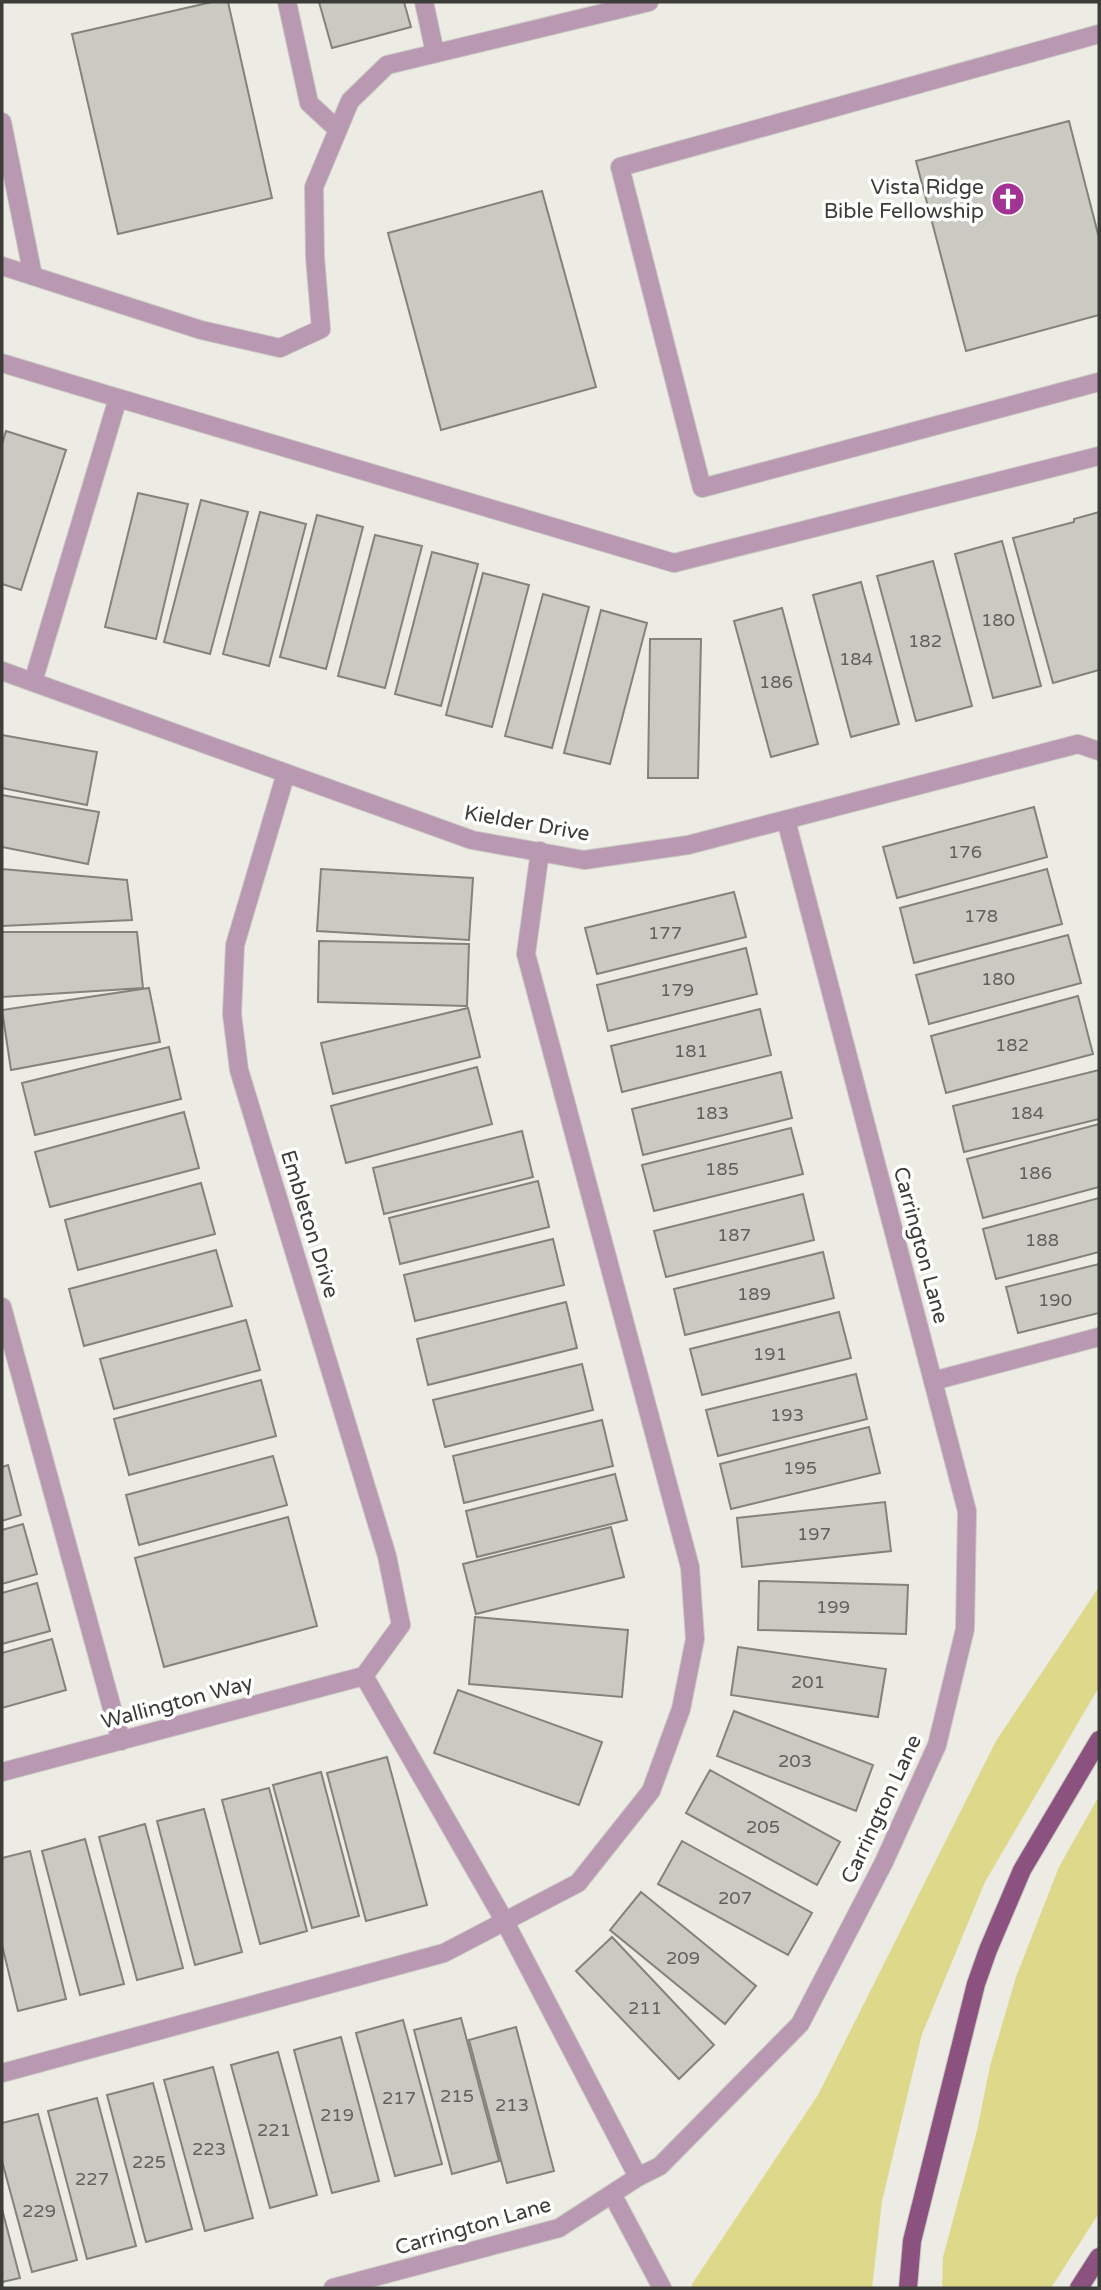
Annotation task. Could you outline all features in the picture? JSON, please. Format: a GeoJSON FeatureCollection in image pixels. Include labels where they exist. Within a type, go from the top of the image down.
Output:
{"type":"FeatureCollection","features":[{"type":"Feature","properties":{"kind":"main road"},"geometry":{"type":"LineString","coordinates":[[908,2288],[912,2241],[976,1984],[1022,1870],[1099,1740]]}},
{"type":"Feature","properties":{"kind":"main road"},"geometry":{"type":"LineString","coordinates":[[1079,2288],[1099,2257]]}},
{"type":"Feature","properties":{"kind":"street"},"geometry":{"type":"LineString","coordinates":[[287,2],[309,103],[338,131]]}},
{"type":"Feature","properties":{"kind":"street"},"geometry":{"type":"LineString","coordinates":[[424,2],[435,54]]}},
{"type":"Feature","properties":{"kind":"street"},"geometry":{"type":"LineString","coordinates":[[2,265],[201,330],[280,348],[321,328],[315,257],[314,187],[351,101],[387,65],[649,2]]}},
{"type":"Feature","properties":{"kind":"street"},"geometry":{"type":"LineString","coordinates":[[1099,34],[620,167],[702,488],[1099,382]]}},
{"type":"Feature","properties":{"kind":"street"},"geometry":{"type":"LineString","coordinates":[[2,122],[33,276]]}},
{"type":"Feature","properties":{"kind":"street"},"geometry":{"type":"LineString","coordinates":[[2,363],[674,563],[1099,456]]}},
{"type":"Feature","properties":{"kind":"street"},"geometry":{"type":"LineString","coordinates":[[33,682],[117,398]]}},
{"type":"Feature","properties":{"kind":"street","name":"Kielder Drive"},"geometry":{"type":"LineString","coordinates":[[2,671],[472,839],[584,860],[688,845],[1077,744],[1099,751]]}},
{"type":"Feature","properties":{"kind":"street","name":"Embleton Drive"},"geometry":{"type":"LineString","coordinates":[[286,773],[235,945],[232,1014],[239,1070],[383,1543],[393,1584],[401,1625],[364,1676]]}},
{"type":"Feature","properties":{"kind":"street","name":"Carrington Lane"},"geometry":{"type":"LineString","coordinates":[[333,2288],[559,2228],[638,2177],[660,2166],[800,2024],[884,1861],[937,1745],[965,1629],[967,1511],[786,820]]}},
{"type":"Feature","properties":{"kind":"street"},"geometry":{"type":"LineString","coordinates":[[2,2073],[444,1953],[578,1883],[651,1791],[681,1709],[695,1639],[690,1567],[526,954],[540,852]]}},
{"type":"Feature","properties":{"kind":"street"},"geometry":{"type":"LineString","coordinates":[[2,1307],[121,1741]]}},
{"type":"Feature","properties":{"kind":"street"},"geometry":{"type":"LineString","coordinates":[[933,1381],[1099,1337]]}},
{"type":"Feature","properties":{"kind":"street"},"geometry":{"type":"LineString","coordinates":[[364,1676],[504,1920],[638,2177]]}},
{"type":"Feature","properties":{"kind":"street","name":"Wallington Way"},"geometry":{"type":"LineString","coordinates":[[2,1772],[364,1676]]}},
{"type":"Feature","properties":{"kind":"street"},"geometry":{"type":"LineString","coordinates":[[612,2194],[662,2288]]}},
{"type":"Feature","properties":{"kind":"shaded area"},"geometry":{"type":"Polygon","coordinates":[[[1099,1587],[1099,1687],[985,1882],[922,2034],[882,2201],[872,2288],[692,2288],[692,2284],[818,2095],[996,1741],[1099,1587]]]}},
{"type":"Feature","properties":{"kind":"shaded area"},"geometry":{"type":"Polygon","coordinates":[[[1099,1796],[1099,2213],[1051,2288],[942,2288],[943,2257],[977,2131],[990,2066],[1016,1977],[1059,1867],[1099,1796]]]}},
{"type":"Feature","properties":{"kind":"building"},"geometry":{"type":"Polygon","coordinates":[[[212,2],[228,2],[272,198],[118,234],[72,34],[212,2]]]}},
{"type":"Feature","properties":{"kind":"building"},"geometry":{"type":"Polygon","coordinates":[[[319,2],[404,2],[411,27],[332,48],[319,2]]]}},
{"type":"Feature","properties":{"kind":"building","name":"Vista Ridge Bible Fellowship"},"geometry":{"type":"Polygon","coordinates":[[[1069,121],[1099,238],[1099,315],[966,351],[916,161],[1069,121]]]}},
{"type":"Feature","properties":{"kind":"building"},"geometry":{"type":"Polygon","coordinates":[[[542,191],[596,387],[441,430],[388,233],[542,191]]]}},
{"type":"Feature","properties":{"kind":"building"},"geometry":{"type":"Polygon","coordinates":[[[6,431],[66,450],[21,590],[2,584],[2,444],[6,431]]]}},
{"type":"Feature","properties":{"kind":"building"},"geometry":{"type":"Polygon","coordinates":[[[138,493],[188,504],[156,639],[105,627],[138,493]]]}},
{"type":"Feature","properties":{"kind":"building"},"geometry":{"type":"Polygon","coordinates":[[[201,500],[248,512],[210,654],[164,642],[201,500]]]}},
{"type":"Feature","properties":{"kind":"building"},"geometry":{"type":"Polygon","coordinates":[[[260,512],[306,524],[269,666],[223,654],[260,512]]]}},
{"type":"Feature","properties":{"kind":"building"},"geometry":{"type":"Polygon","coordinates":[[[1099,512],[1099,670],[1053,683],[1013,538],[1074,522],[1074,519],[1099,512]]]}},
{"type":"Feature","properties":{"kind":"building"},"geometry":{"type":"Polygon","coordinates":[[[317,515],[363,527],[326,669],[280,657],[317,515]]]}},
{"type":"Feature","properties":{"kind":"building"},"geometry":{"type":"Polygon","coordinates":[[[375,535],[422,546],[385,688],[338,676],[375,535]]]}},
{"type":"Feature","properties":{"kind":"building"},"geometry":{"type":"Polygon","coordinates":[[[1002,541],[1041,686],[993,698],[955,554],[1002,541]]]}},
{"type":"Feature","properties":{"kind":"building"},"geometry":{"type":"Polygon","coordinates":[[[432,552],[478,564],[441,706],[395,694],[432,552]]]}},
{"type":"Feature","properties":{"kind":"building"},"geometry":{"type":"Polygon","coordinates":[[[933,561],[972,706],[916,721],[877,576],[933,561]]]}},
{"type":"Feature","properties":{"kind":"building"},"geometry":{"type":"Polygon","coordinates":[[[483,573],[529,585],[492,727],[446,715],[483,573]]]}},
{"type":"Feature","properties":{"kind":"building"},"geometry":{"type":"Polygon","coordinates":[[[861,582],[899,724],[851,737],[813,595],[861,582]]]}},
{"type":"Feature","properties":{"kind":"building"},"geometry":{"type":"Polygon","coordinates":[[[543,594],[589,607],[552,748],[505,736],[543,594]]]}},
{"type":"Feature","properties":{"kind":"building"},"geometry":{"type":"Polygon","coordinates":[[[782,608],[818,744],[771,757],[734,621],[782,608]]]}},
{"type":"Feature","properties":{"kind":"building"},"geometry":{"type":"Polygon","coordinates":[[[601,610],[647,623],[610,764],[564,753],[601,610]]]}},
{"type":"Feature","properties":{"kind":"building"},"geometry":{"type":"Polygon","coordinates":[[[650,639],[701,639],[698,778],[648,778],[650,639]]]}},
{"type":"Feature","properties":{"kind":"building"},"geometry":{"type":"Polygon","coordinates":[[[2,735],[97,752],[87,805],[2,788],[2,735]]]}},
{"type":"Feature","properties":{"kind":"building"},"geometry":{"type":"Polygon","coordinates":[[[2,795],[99,812],[88,864],[2,847],[2,795]]]}},
{"type":"Feature","properties":{"kind":"building"},"geometry":{"type":"Polygon","coordinates":[[[1034,807],[1047,857],[897,898],[883,847],[1034,807]]]}},
{"type":"Feature","properties":{"kind":"building"},"geometry":{"type":"Polygon","coordinates":[[[2,869],[127,880],[132,920],[2,926],[2,869]]]}},
{"type":"Feature","properties":{"kind":"building"},"geometry":{"type":"Polygon","coordinates":[[[321,869],[473,878],[469,940],[317,931],[321,869]]]}},
{"type":"Feature","properties":{"kind":"building"},"geometry":{"type":"Polygon","coordinates":[[[1047,869],[1062,924],[914,963],[900,908],[1047,869]]]}},
{"type":"Feature","properties":{"kind":"building"},"geometry":{"type":"Polygon","coordinates":[[[734,892],[746,937],[597,974],[585,928],[734,892]]]}},
{"type":"Feature","properties":{"kind":"building"},"geometry":{"type":"Polygon","coordinates":[[[2,932],[137,932],[143,988],[2,997],[2,932]]]}},
{"type":"Feature","properties":{"kind":"building"},"geometry":{"type":"Polygon","coordinates":[[[1068,935],[1081,983],[929,1024],[916,975],[1068,935]]]}},
{"type":"Feature","properties":{"kind":"building"},"geometry":{"type":"Polygon","coordinates":[[[319,941],[469,944],[467,1006],[318,1002],[319,941]]]}},
{"type":"Feature","properties":{"kind":"building"},"geometry":{"type":"Polygon","coordinates":[[[746,948],[757,994],[608,1031],[597,985],[746,948]]]}},
{"type":"Feature","properties":{"kind":"building"},"geometry":{"type":"Polygon","coordinates":[[[149,988],[160,1042],[11,1070],[2,1010],[149,988]]]}},
{"type":"Feature","properties":{"kind":"building"},"geometry":{"type":"Polygon","coordinates":[[[1078,996],[1093,1054],[946,1093],[931,1036],[1078,996]]]}},
{"type":"Feature","properties":{"kind":"building"},"geometry":{"type":"Polygon","coordinates":[[[468,1008],[480,1057],[333,1094],[321,1043],[468,1008]]]}},
{"type":"Feature","properties":{"kind":"building"},"geometry":{"type":"Polygon","coordinates":[[[760,1009],[771,1055],[622,1092],[611,1046],[760,1009]]]}},
{"type":"Feature","properties":{"kind":"building"},"geometry":{"type":"Polygon","coordinates":[[[169,1047],[181,1099],[35,1135],[22,1083],[169,1047]]]}},
{"type":"Feature","properties":{"kind":"building"},"geometry":{"type":"Polygon","coordinates":[[[477,1067],[492,1124],[346,1163],[331,1106],[477,1067]]]}},
{"type":"Feature","properties":{"kind":"building"},"geometry":{"type":"Polygon","coordinates":[[[1099,1070],[1099,1119],[964,1152],[953,1106],[1099,1070]]]}},
{"type":"Feature","properties":{"kind":"building"},"geometry":{"type":"Polygon","coordinates":[[[781,1072],[792,1118],[643,1155],[632,1109],[781,1072]]]}},
{"type":"Feature","properties":{"kind":"building"},"geometry":{"type":"Polygon","coordinates":[[[184,1112],[199,1168],[50,1207],[35,1152],[184,1112]]]}},
{"type":"Feature","properties":{"kind":"building"},"geometry":{"type":"Polygon","coordinates":[[[1099,1124],[1099,1187],[983,1218],[967,1159],[1099,1124]]]}},
{"type":"Feature","properties":{"kind":"building"},"geometry":{"type":"Polygon","coordinates":[[[791,1128],[803,1174],[654,1211],[642,1165],[791,1128]]]}},
{"type":"Feature","properties":{"kind":"building"},"geometry":{"type":"Polygon","coordinates":[[[522,1131],[533,1177],[384,1214],[373,1168],[522,1131]]]}},
{"type":"Feature","properties":{"kind":"building"},"geometry":{"type":"Polygon","coordinates":[[[538,1181],[549,1227],[400,1264],[389,1218],[538,1181]]]}},
{"type":"Feature","properties":{"kind":"building"},"geometry":{"type":"Polygon","coordinates":[[[201,1183],[215,1234],[78,1270],[65,1220],[201,1183]]]}},
{"type":"Feature","properties":{"kind":"building"},"geometry":{"type":"Polygon","coordinates":[[[803,1194],[814,1240],[666,1277],[654,1231],[803,1194]]]}},
{"type":"Feature","properties":{"kind":"building"},"geometry":{"type":"Polygon","coordinates":[[[1099,1198],[1099,1252],[996,1279],[983,1229],[1099,1198]]]}},
{"type":"Feature","properties":{"kind":"building"},"geometry":{"type":"Polygon","coordinates":[[[553,1239],[564,1285],[415,1321],[404,1275],[553,1239]]]}},
{"type":"Feature","properties":{"kind":"building"},"geometry":{"type":"Polygon","coordinates":[[[216,1250],[232,1306],[84,1346],[69,1289],[216,1250]]]}},
{"type":"Feature","properties":{"kind":"building"},"geometry":{"type":"Polygon","coordinates":[[[823,1252],[834,1298],[685,1335],[674,1289],[823,1252]]]}},
{"type":"Feature","properties":{"kind":"building"},"geometry":{"type":"Polygon","coordinates":[[[1099,1264],[1099,1313],[1018,1333],[1006,1287],[1099,1264]]]}},
{"type":"Feature","properties":{"kind":"building"},"geometry":{"type":"Polygon","coordinates":[[[566,1302],[577,1348],[428,1385],[417,1339],[566,1302]]]}},
{"type":"Feature","properties":{"kind":"building"},"geometry":{"type":"Polygon","coordinates":[[[839,1312],[851,1358],[702,1395],[690,1349],[839,1312]]]}},
{"type":"Feature","properties":{"kind":"building"},"geometry":{"type":"Polygon","coordinates":[[[246,1320],[260,1370],[114,1409],[100,1359],[246,1320]]]}},
{"type":"Feature","properties":{"kind":"building"},"geometry":{"type":"Polygon","coordinates":[[[582,1364],[593,1410],[445,1447],[433,1400],[582,1364]]]}},
{"type":"Feature","properties":{"kind":"building"},"geometry":{"type":"Polygon","coordinates":[[[856,1374],[867,1419],[718,1456],[706,1410],[856,1374]]]}},
{"type":"Feature","properties":{"kind":"building"},"geometry":{"type":"Polygon","coordinates":[[[261,1380],[276,1436],[129,1475],[114,1419],[261,1380]]]}},
{"type":"Feature","properties":{"kind":"building"},"geometry":{"type":"Polygon","coordinates":[[[602,1420],[613,1466],[464,1503],[453,1456],[602,1420]]]}},
{"type":"Feature","properties":{"kind":"building"},"geometry":{"type":"Polygon","coordinates":[[[869,1427],[880,1473],[731,1509],[720,1464],[869,1427]]]}},
{"type":"Feature","properties":{"kind":"building"},"geometry":{"type":"Polygon","coordinates":[[[273,1456],[287,1505],[139,1545],[126,1495],[273,1456]]]}},
{"type":"Feature","properties":{"kind":"building"},"geometry":{"type":"Polygon","coordinates":[[[8,1465],[21,1515],[2,1521],[2,1467],[8,1465]]]}},
{"type":"Feature","properties":{"kind":"building"},"geometry":{"type":"Polygon","coordinates":[[[615,1474],[627,1520],[477,1557],[466,1511],[615,1474]]]}},
{"type":"Feature","properties":{"kind":"building"},"geometry":{"type":"Polygon","coordinates":[[[885,1502],[891,1551],[742,1567],[737,1518],[885,1502]]]}},
{"type":"Feature","properties":{"kind":"building"},"geometry":{"type":"Polygon","coordinates":[[[288,1517],[317,1626],[164,1667],[135,1558],[288,1517]]]}},
{"type":"Feature","properties":{"kind":"building"},"geometry":{"type":"Polygon","coordinates":[[[23,1524],[37,1574],[2,1584],[2,1530],[23,1524]]]}},
{"type":"Feature","properties":{"kind":"building"},"geometry":{"type":"Polygon","coordinates":[[[611,1527],[624,1577],[476,1614],[463,1564],[611,1527]]]}},
{"type":"Feature","properties":{"kind":"building"},"geometry":{"type":"Polygon","coordinates":[[[759,1581],[908,1585],[906,1634],[758,1630],[759,1581]]]}},
{"type":"Feature","properties":{"kind":"building"},"geometry":{"type":"Polygon","coordinates":[[[37,1583],[50,1631],[2,1644],[2,1593],[37,1583]]]}},
{"type":"Feature","properties":{"kind":"building"},"geometry":{"type":"Polygon","coordinates":[[[475,1617],[628,1630],[622,1697],[469,1684],[475,1617]]]}},
{"type":"Feature","properties":{"kind":"building"},"geometry":{"type":"Polygon","coordinates":[[[52,1639],[66,1690],[2,1708],[2,1653],[52,1639]]]}},
{"type":"Feature","properties":{"kind":"building"},"geometry":{"type":"Polygon","coordinates":[[[738,1647],[886,1669],[878,1717],[731,1695],[738,1647]]]}},
{"type":"Feature","properties":{"kind":"building"},"geometry":{"type":"Polygon","coordinates":[[[458,1690],[602,1742],[579,1805],[434,1753],[458,1690]]]}},
{"type":"Feature","properties":{"kind":"building"},"geometry":{"type":"Polygon","coordinates":[[[734,1711],[873,1765],[856,1811],[717,1756],[734,1711]]]}},
{"type":"Feature","properties":{"kind":"building"},"geometry":{"type":"Polygon","coordinates":[[[387,1757],[427,1905],[366,1921],[327,1773],[387,1757]]]}},
{"type":"Feature","properties":{"kind":"building"},"geometry":{"type":"Polygon","coordinates":[[[710,1770],[840,1842],[817,1885],[686,1813],[710,1770]]]}},
{"type":"Feature","properties":{"kind":"building"},"geometry":{"type":"Polygon","coordinates":[[[321,1772],[359,1916],[312,1928],[273,1785],[321,1772]]]}},
{"type":"Feature","properties":{"kind":"building"},"geometry":{"type":"Polygon","coordinates":[[[269,1788],[307,1931],[260,1944],[222,1800],[269,1788]]]}},
{"type":"Feature","properties":{"kind":"building"},"geometry":{"type":"Polygon","coordinates":[[[204,1809],[242,1952],[195,1965],[157,1821],[204,1809]]]}},
{"type":"Feature","properties":{"kind":"building"},"geometry":{"type":"Polygon","coordinates":[[[145,1824],[183,1968],[137,1980],[99,1837],[145,1824]]]}},
{"type":"Feature","properties":{"kind":"building"},"geometry":{"type":"Polygon","coordinates":[[[85,1839],[124,1984],[80,1995],[42,1851],[85,1839]]]}},
{"type":"Feature","properties":{"kind":"building"},"geometry":{"type":"Polygon","coordinates":[[[682,1841],[812,1913],[788,1955],[658,1884],[682,1841]]]}},
{"type":"Feature","properties":{"kind":"building"},"geometry":{"type":"Polygon","coordinates":[[[30,1851],[66,1999],[18,2011],[2,1945],[2,1858],[30,1851]]]}},
{"type":"Feature","properties":{"kind":"building"},"geometry":{"type":"Polygon","coordinates":[[[641,1892],[756,1986],[725,2024],[610,1930],[641,1892]]]}},
{"type":"Feature","properties":{"kind":"building"},"geometry":{"type":"Polygon","coordinates":[[[612,1937],[714,2045],[679,2079],[576,1971],[612,1937]]]}},
{"type":"Feature","properties":{"kind":"building"},"geometry":{"type":"Polygon","coordinates":[[[461,2018],[499,2161],[452,2174],[414,2030],[461,2018]]]}},
{"type":"Feature","properties":{"kind":"building"},"geometry":{"type":"Polygon","coordinates":[[[403,2020],[442,2164],[395,2176],[356,2033],[403,2020]]]}},
{"type":"Feature","properties":{"kind":"building"},"geometry":{"type":"Polygon","coordinates":[[[516,2027],[554,2171],[507,2183],[469,2040],[516,2027]]]}},
{"type":"Feature","properties":{"kind":"building"},"geometry":{"type":"Polygon","coordinates":[[[341,2037],[379,2181],[332,2193],[294,2050],[341,2037]]]}},
{"type":"Feature","properties":{"kind":"building"},"geometry":{"type":"Polygon","coordinates":[[[278,2052],[317,2195],[270,2208],[231,2065],[278,2052]]]}},
{"type":"Feature","properties":{"kind":"building"},"geometry":{"type":"Polygon","coordinates":[[[213,2067],[253,2218],[205,2231],[164,2080],[213,2067]]]}},
{"type":"Feature","properties":{"kind":"building"},"geometry":{"type":"Polygon","coordinates":[[[153,2083],[192,2229],[146,2242],[107,2095],[153,2083]]]}},
{"type":"Feature","properties":{"kind":"building"},"geometry":{"type":"Polygon","coordinates":[[[97,2098],[136,2246],[87,2259],[48,2111],[97,2098]]]}},
{"type":"Feature","properties":{"kind":"building"},"geometry":{"type":"Polygon","coordinates":[[[38,2114],[77,2260],[32,2272],[2,2161],[2,2123],[38,2114]]]}},
{"type":"Feature","properties":{"kind":"building"},"geometry":{"type":"Polygon","coordinates":[[[2,2209],[20,2278],[2,2282],[2,2209]]]}},
{"type":"Feature","properties":{"kind":"place","name":"Vista Ridge Bible Fellowship"},"geometry":{"type":"Point","coordinates":[1008,199]}}]}
